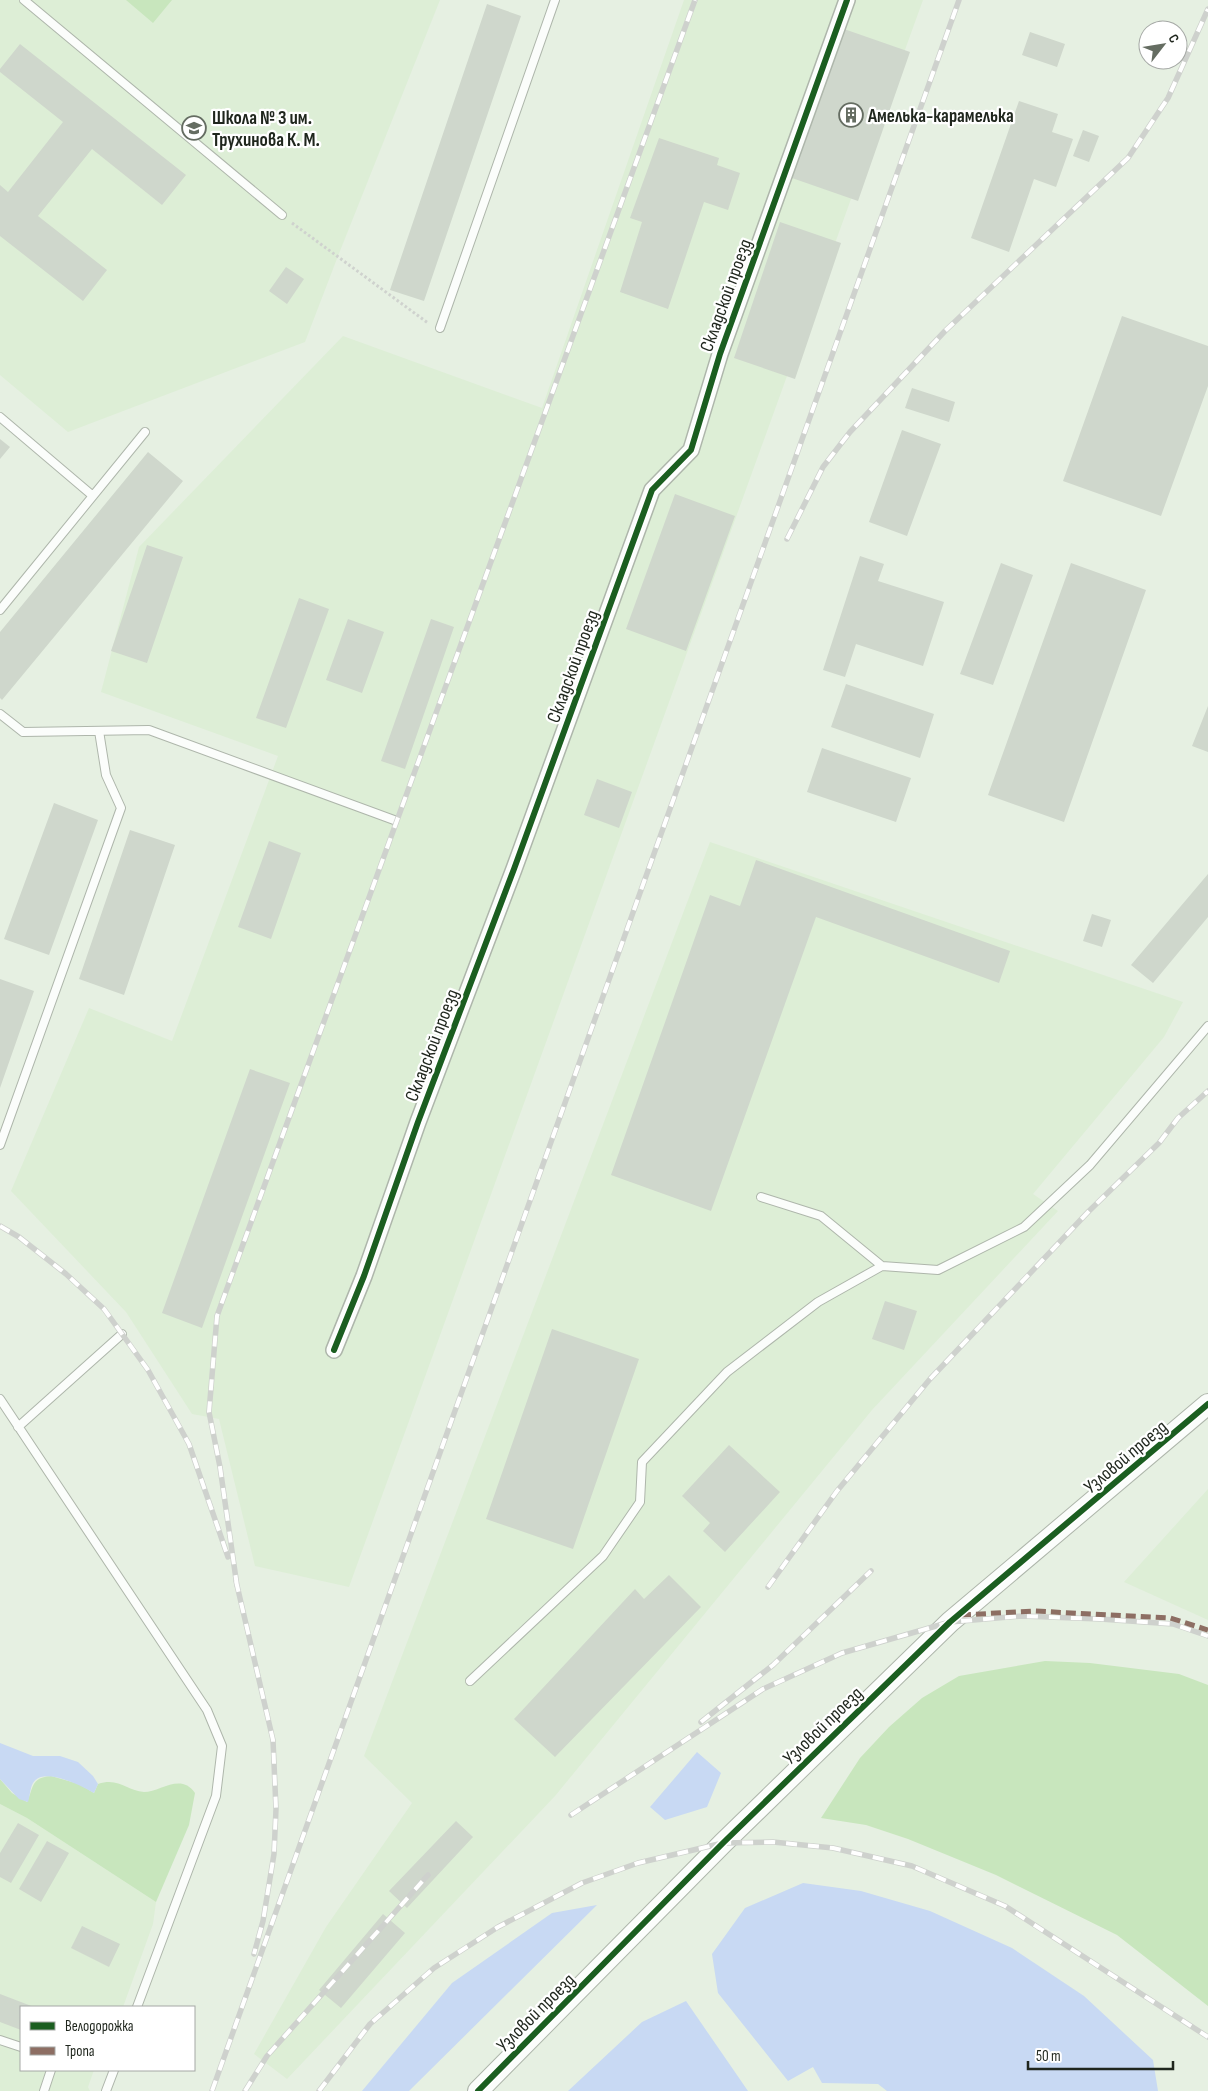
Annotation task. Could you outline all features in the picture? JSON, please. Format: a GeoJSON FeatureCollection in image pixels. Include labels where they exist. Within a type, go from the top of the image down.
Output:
{"type":"FeatureCollection","features":[{"type":"Feature","properties":{"kind":"street","name":"Складской проезд"},"geometry":{"type":"LineString","coordinates":[[334,1350],[364,1276],[418,1122],[514,869],[652,490],[691,450],[720,354],[847,0]]}},
{"type":"Feature","properties":{"kind":"street","name":"Узловой проезд"},"geometry":{"type":"LineString","coordinates":[[478,2091],[723,1843],[950,1622],[1208,1404]]}},
{"type":"Feature","properties":{"kind":"lane"},"geometry":{"type":"LineString","coordinates":[[24,0],[282,215]]}},
{"type":"Feature","properties":{"kind":"lane"},"geometry":{"type":"LineString","coordinates":[[440,328],[555,0]]}},
{"type":"Feature","properties":{"kind":"lane"},"geometry":{"type":"LineString","coordinates":[[0,416],[93,496]]}},
{"type":"Feature","properties":{"kind":"lane"},"geometry":{"type":"LineString","coordinates":[[0,610],[145,432]]}},
{"type":"Feature","properties":{"kind":"lane"},"geometry":{"type":"LineString","coordinates":[[0,714],[23,732],[149,730],[394,820]]}},
{"type":"Feature","properties":{"kind":"lane"},"geometry":{"type":"LineString","coordinates":[[0,1145],[121,808],[106,775],[99,731]]}},
{"type":"Feature","properties":{"kind":"lane"},"geometry":{"type":"LineString","coordinates":[[470,1681],[604,1556],[640,1502],[642,1462],[727,1372],[818,1302],[882,1266],[938,1270],[1024,1227],[1090,1165],[1208,1026]]}},
{"type":"Feature","properties":{"kind":"lane"},"geometry":{"type":"LineString","coordinates":[[761,1197],[821,1216],[882,1266]]}},
{"type":"Feature","properties":{"kind":"lane"},"geometry":{"type":"LineString","coordinates":[[18,1427],[122,1334]]}},
{"type":"Feature","properties":{"kind":"lane"},"geometry":{"type":"LineString","coordinates":[[0,1399],[207,1710],[222,1746],[216,1796],[137,2006]]}},
{"type":"Feature","properties":{"kind":"lane"},"geometry":{"type":"LineString","coordinates":[[0,2040],[20,2047]]}},
{"type":"Feature","properties":{"kind":"lane"},"geometry":{"type":"LineString","coordinates":[[44,2091],[51,2071]]}},
{"type":"Feature","properties":{"kind":"lane"},"geometry":{"type":"LineString","coordinates":[[106,2091],[114,2071]]}},
{"type":"Feature","properties":{"kind":"path"},"geometry":{"type":"LineString","coordinates":[[282,215],[427,322],[440,328]]}},
{"type":"Feature","properties":{"kind":"shaded area","name":"Школа № 3 им. Трухинова К. М."},"geometry":{"type":"Polygon","coordinates":[[[0,0],[440,0],[305,342],[68,432],[0,375],[0,0]]]}},
{"type":"Feature","properties":{"kind":"shaded area"},"geometry":{"type":"Polygon","coordinates":[[[684,0],[923,0],[349,1587],[255,1566],[219,1419],[192,1414],[126,1312],[11,1191],[89,1008],[172,1041],[278,756],[101,692],[139,547],[343,336],[542,408],[684,0]]]}},
{"type":"Feature","properties":{"kind":"shaded area"},"geometry":{"type":"Polygon","coordinates":[[[710,842],[1183,1002],[1164,1037],[1033,1194],[1058,1211],[872,1410],[555,1796],[287,2079],[254,2054],[326,1927],[412,1803],[364,1756],[710,842]]]}},
{"type":"Feature","properties":{"kind":"shaded area"},"geometry":{"type":"Polygon","coordinates":[[[1208,1489],[1208,1620],[1124,1582],[1208,1489]]]}},
{"type":"Feature","properties":{"kind":"shaded area"},"geometry":{"type":"Polygon","coordinates":[[[0,1804],[27,1818],[156,1902],[153,1924],[123,2006],[20,2006],[20,2071],[94,2071],[88,2087],[90,2091],[0,2091],[0,1804]]]}},
{"type":"Feature","properties":{"kind":"green space"},"geometry":{"type":"Polygon","coordinates":[[[126,0],[172,0],[153,23],[126,0]]]}},
{"type":"Feature","properties":{"kind":"green space"},"geometry":{"type":"Polygon","coordinates":[[[1045,1661],[1090,1663],[1179,1674],[1208,1685],[1208,2006],[1117,1935],[996,1875],[908,1839],[866,1825],[821,1818],[860,1758],[889,1727],[922,1698],[959,1676],[1045,1661]]]}},
{"type":"Feature","properties":{"kind":"green space"},"geometry":{"type":"Polygon","coordinates":[[[51,1776],[79,1784],[94,1793],[98,1784],[112,1782],[144,1792],[177,1783],[189,1787],[195,1793],[189,1825],[156,1902],[27,1818],[0,1804],[0,1779],[12,1793],[27,1802],[36,1781],[51,1776]]]}},
{"type":"Feature","properties":{"kind":"water"},"geometry":{"type":"Polygon","coordinates":[[[0,1743],[33,1756],[60,1756],[78,1762],[93,1776],[98,1784],[94,1793],[63,1779],[45,1776],[38,1778],[33,1783],[28,1802],[19,1799],[0,1779],[0,1743]]]}},
{"type":"Feature","properties":{"kind":"water"},"geometry":{"type":"Polygon","coordinates":[[[697,1752],[721,1773],[707,1807],[665,1820],[650,1807],[697,1752]]]}},
{"type":"Feature","properties":{"kind":"water"},"geometry":{"type":"Polygon","coordinates":[[[803,1883],[861,1891],[930,1911],[1012,1948],[1084,1996],[1153,2060],[1158,2091],[887,2091],[878,2084],[822,2083],[813,2067],[788,2081],[718,1993],[712,1954],[745,1908],[803,1883]]]}},
{"type":"Feature","properties":{"kind":"water"},"geometry":{"type":"Polygon","coordinates":[[[597,1905],[409,2091],[362,2091],[452,1983],[552,1913],[597,1905]]]}},
{"type":"Feature","properties":{"kind":"water"},"geometry":{"type":"Polygon","coordinates":[[[686,2001],[748,2091],[568,2091],[642,2022],[686,2001]]]}},
{"type":"Feature","properties":{"kind":"building"},"geometry":{"type":"Polygon","coordinates":[[[487,4],[521,16],[424,301],[390,290],[487,4]]]}},
{"type":"Feature","properties":{"kind":"building","name":"Амелька-карамелька"},"geometry":{"type":"Polygon","coordinates":[[[844,29],[910,52],[858,201],[792,178],[844,29]]]}},
{"type":"Feature","properties":{"kind":"building"},"geometry":{"type":"Polygon","coordinates":[[[1030,32],[1065,44],[1057,67],[1022,55],[1030,32]]]}},
{"type":"Feature","properties":{"kind":"building"},"geometry":{"type":"Polygon","coordinates":[[[20,44],[186,175],[162,205],[92,149],[38,216],[107,270],[83,301],[0,236],[0,185],[8,192],[63,122],[0,72],[0,69],[20,44]]]}},
{"type":"Feature","properties":{"kind":"building"},"geometry":{"type":"Polygon","coordinates":[[[1019,101],[1058,114],[1052,132],[1073,139],[1056,187],[1034,179],[1009,252],[971,238],[1019,101]]]}},
{"type":"Feature","properties":{"kind":"building"},"geometry":{"type":"Polygon","coordinates":[[[1083,130],[1099,136],[1089,162],[1073,156],[1083,130]]]}},
{"type":"Feature","properties":{"kind":"building"},"geometry":{"type":"Polygon","coordinates":[[[659,138],[719,158],[717,165],[740,173],[728,210],[704,202],[668,309],[620,292],[642,222],[630,218],[659,138]]]}},
{"type":"Feature","properties":{"kind":"building"},"geometry":{"type":"Polygon","coordinates":[[[780,222],[841,243],[795,379],[734,358],[780,222]]]}},
{"type":"Feature","properties":{"kind":"building"},"geometry":{"type":"Polygon","coordinates":[[[286,267],[304,279],[287,304],[269,291],[286,267]]]}},
{"type":"Feature","properties":{"kind":"building"},"geometry":{"type":"Polygon","coordinates":[[[1122,316],[1208,346],[1208,386],[1161,516],[1063,481],[1122,316]]]}},
{"type":"Feature","properties":{"kind":"building"},"geometry":{"type":"Polygon","coordinates":[[[912,388],[955,402],[949,422],[905,408],[912,388]]]}},
{"type":"Feature","properties":{"kind":"building"},"geometry":{"type":"Polygon","coordinates":[[[902,430],[941,444],[907,536],[869,522],[902,430]]]}},
{"type":"Feature","properties":{"kind":"building"},"geometry":{"type":"Polygon","coordinates":[[[0,439],[10,447],[0,459],[0,439]]]}},
{"type":"Feature","properties":{"kind":"building"},"geometry":{"type":"Polygon","coordinates":[[[148,452],[183,481],[2,700],[0,698],[0,632],[148,452]]]}},
{"type":"Feature","properties":{"kind":"building"},"geometry":{"type":"Polygon","coordinates":[[[675,494],[735,516],[686,651],[626,629],[675,494]]]}},
{"type":"Feature","properties":{"kind":"building"},"geometry":{"type":"Polygon","coordinates":[[[147,545],[183,557],[147,663],[111,651],[147,545]]]}},
{"type":"Feature","properties":{"kind":"building"},"geometry":{"type":"Polygon","coordinates":[[[860,556],[884,564],[878,581],[944,602],[923,666],[856,644],[845,677],[823,670],[860,556]]]}},
{"type":"Feature","properties":{"kind":"building"},"geometry":{"type":"Polygon","coordinates":[[[1001,563],[1033,575],[993,685],[960,674],[1001,563]]]}},
{"type":"Feature","properties":{"kind":"building"},"geometry":{"type":"Polygon","coordinates":[[[1071,563],[1146,590],[1064,822],[988,795],[1071,563]]]}},
{"type":"Feature","properties":{"kind":"building"},"geometry":{"type":"Polygon","coordinates":[[[299,598],[329,609],[286,728],[256,718],[299,598]]]}},
{"type":"Feature","properties":{"kind":"building"},"geometry":{"type":"Polygon","coordinates":[[[348,619],[384,632],[362,693],[326,680],[348,619]]]}},
{"type":"Feature","properties":{"kind":"building"},"geometry":{"type":"Polygon","coordinates":[[[431,619],[454,627],[405,769],[381,761],[431,619]]]}},
{"type":"Feature","properties":{"kind":"building"},"geometry":{"type":"Polygon","coordinates":[[[846,684],[934,714],[920,758],[831,727],[846,684]]]}},
{"type":"Feature","properties":{"kind":"building"},"geometry":{"type":"Polygon","coordinates":[[[1208,706],[1208,752],[1192,746],[1208,706]]]}},
{"type":"Feature","properties":{"kind":"building"},"geometry":{"type":"Polygon","coordinates":[[[822,748],[911,778],[896,822],[807,792],[822,748]]]}},
{"type":"Feature","properties":{"kind":"building"},"geometry":{"type":"Polygon","coordinates":[[[597,779],[632,792],[619,828],[584,815],[597,779]]]}},
{"type":"Feature","properties":{"kind":"building"},"geometry":{"type":"Polygon","coordinates":[[[54,803],[98,820],[49,955],[4,939],[54,803]]]}},
{"type":"Feature","properties":{"kind":"building"},"geometry":{"type":"Polygon","coordinates":[[[130,830],[175,845],[124,995],[79,979],[130,830]]]}},
{"type":"Feature","properties":{"kind":"building"},"geometry":{"type":"Polygon","coordinates":[[[269,841],[301,853],[271,939],[238,927],[269,841]]]}},
{"type":"Feature","properties":{"kind":"building"},"geometry":{"type":"Polygon","coordinates":[[[756,860],[1010,951],[999,983],[816,917],[711,1211],[611,1175],[710,895],[740,906],[756,860]]]}},
{"type":"Feature","properties":{"kind":"building"},"geometry":{"type":"Polygon","coordinates":[[[1208,874],[1208,917],[1153,983],[1131,965],[1208,874]]]}},
{"type":"Feature","properties":{"kind":"building"},"geometry":{"type":"Polygon","coordinates":[[[1092,914],[1111,920],[1102,947],[1083,941],[1092,914]]]}},
{"type":"Feature","properties":{"kind":"building"},"geometry":{"type":"Polygon","coordinates":[[[0,979],[34,991],[0,1088],[0,979]]]}},
{"type":"Feature","properties":{"kind":"building"},"geometry":{"type":"Polygon","coordinates":[[[250,1069],[290,1083],[202,1328],[162,1313],[250,1069]]]}},
{"type":"Feature","properties":{"kind":"building"},"geometry":{"type":"Polygon","coordinates":[[[885,1301],[917,1311],[904,1350],[872,1339],[885,1301]]]}},
{"type":"Feature","properties":{"kind":"building"},"geometry":{"type":"Polygon","coordinates":[[[552,1329],[639,1359],[573,1549],[486,1519],[552,1329]]]}},
{"type":"Feature","properties":{"kind":"building"},"geometry":{"type":"Polygon","coordinates":[[[729,1445],[780,1492],[725,1552],[703,1531],[710,1523],[682,1496],[729,1445]]]}},
{"type":"Feature","properties":{"kind":"building"},"geometry":{"type":"Polygon","coordinates":[[[669,1575],[701,1607],[555,1757],[514,1719],[635,1589],[644,1599],[669,1575]]]}},
{"type":"Feature","properties":{"kind":"building"},"geometry":{"type":"Polygon","coordinates":[[[456,1821],[473,1837],[407,1908],[389,1891],[456,1821]]]}},
{"type":"Feature","properties":{"kind":"building"},"geometry":{"type":"Polygon","coordinates":[[[18,1823],[39,1835],[11,1883],[0,1877],[0,1853],[18,1823]]]}},
{"type":"Feature","properties":{"kind":"building"},"geometry":{"type":"Polygon","coordinates":[[[47,1841],[69,1853],[41,1902],[19,1889],[47,1841]]]}},
{"type":"Feature","properties":{"kind":"building"},"geometry":{"type":"Polygon","coordinates":[[[383,1914],[405,1933],[341,2008],[319,1990],[383,1914]]]}},
{"type":"Feature","properties":{"kind":"building"},"geometry":{"type":"Polygon","coordinates":[[[82,1926],[120,1944],[109,1967],[71,1948],[82,1926]]]}},
{"type":"Feature","properties":{"kind":"building"},"geometry":{"type":"Polygon","coordinates":[[[0,1994],[31,2006],[20,2006],[20,2030],[0,2022],[0,1994]]]}},
{"type":"Feature","properties":{"kind":"railway"},"geometry":{"type":"LineString","coordinates":[[237,1586],[220,1467],[209,1412],[217,1316],[695,0]]}},
{"type":"Feature","properties":{"kind":"railway"},"geometry":{"type":"LineString","coordinates":[[212,2091],[959,0]]}},
{"type":"Feature","properties":{"kind":"railway"},"geometry":{"type":"LineString","coordinates":[[787,539],[823,467],[850,432],[945,331],[1128,158],[1168,98],[1208,9]]}},
{"type":"Feature","properties":{"kind":"railway"},"geometry":{"type":"LineString","coordinates":[[768,1587],[837,1491],[930,1379],[1089,1211],[1159,1143],[1178,1118],[1208,1091]]}},
{"type":"Feature","properties":{"kind":"railway"},"geometry":{"type":"LineString","coordinates":[[0,1226],[19,1237],[66,1274],[104,1309],[148,1370],[189,1444],[228,1557]]}},
{"type":"Feature","properties":{"kind":"railway"},"geometry":{"type":"LineString","coordinates":[[701,1722],[773,1665],[871,1571]]}},
{"type":"Feature","properties":{"kind":"railway"},"geometry":{"type":"LineString","coordinates":[[236,1581],[273,1740],[276,1809],[274,1854],[263,1921],[254,1954]]}},
{"type":"Feature","properties":{"kind":"railway"},"geometry":{"type":"LineString","coordinates":[[571,1815],[763,1689],[842,1653],[950,1622],[1022,1616],[1100,1619],[1173,1624],[1208,1636]]}},
{"type":"Feature","properties":{"kind":"railway"},"geometry":{"type":"LineString","coordinates":[[319,2091],[370,2024],[434,1968],[498,1927],[582,1883],[638,1863],[723,1843],[773,1842],[833,1848],[912,1866],[1005,1906],[1208,2037]]}},
{"type":"Feature","properties":{"kind":"railway"},"geometry":{"type":"LineString","coordinates":[[245,2091],[267,2056],[428,1875]]}},
{"type":"Feature","properties":{"kind":"marked path"},"geometry":{"type":"LineString","coordinates":[[961,1615],[1034,1611],[1170,1618],[1208,1630]]}},
{"type":"Feature","properties":{"kind":"cycle path"},"geometry":{"type":"LineString","coordinates":[[334,1350],[364,1276],[418,1122],[514,869],[652,490],[691,450],[720,354],[847,0]]}},
{"type":"Feature","properties":{"kind":"cycle path"},"geometry":{"type":"LineString","coordinates":[[478,2091],[723,1843],[950,1622],[1208,1404]]}},
{"type":"Feature","properties":{"kind":"place","name":"Амелька-карамелька"},"geometry":{"type":"Point","coordinates":[851,115]}},
{"type":"Feature","properties":{"kind":"place","name":"Школа № 3 им. Трухинова К. М."},"geometry":{"type":"Point","coordinates":[194,128]}}]}
